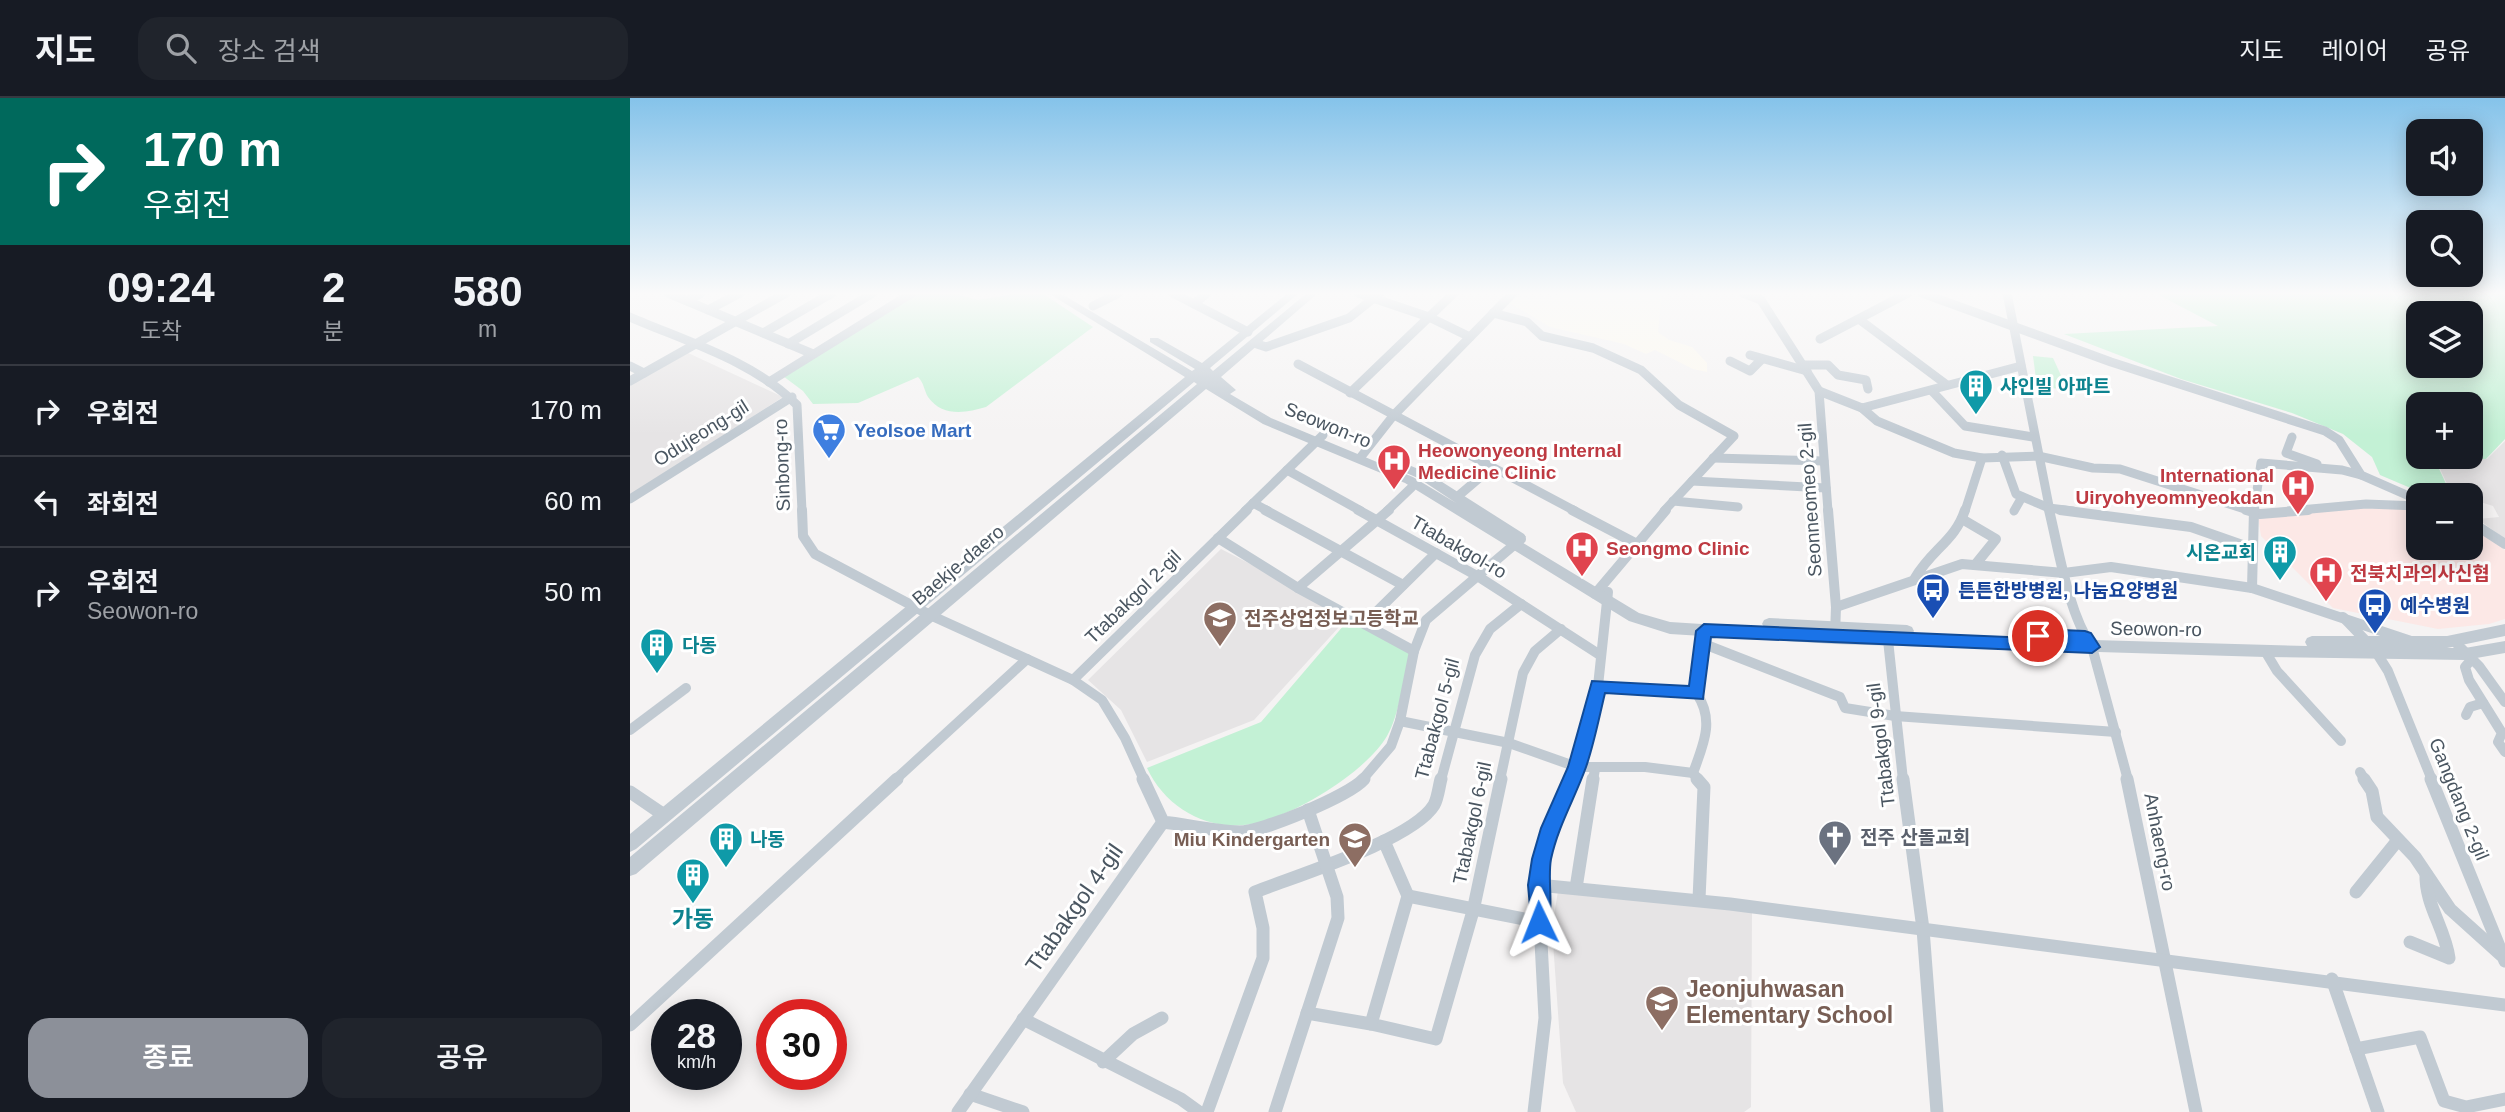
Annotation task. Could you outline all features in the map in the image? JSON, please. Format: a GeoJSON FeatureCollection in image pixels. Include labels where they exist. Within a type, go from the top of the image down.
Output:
{"type":"FeatureCollection","features":[{"type":"Feature","properties":{"kind":"street","name":"Sinbong-ro"},"geometry":{"type":"LineString","coordinates":[[680,340],[769,382],[792,397],[797,405],[803,536],[815,554],[930,615],[1073,680],[1101,700],[1125,738],[1163,822]]}},
{"type":"Feature","properties":{"kind":"street"},"geometry":{"type":"LineString","coordinates":[[630,381],[702,340]]}},
{"type":"Feature","properties":{"kind":"street"},"geometry":{"type":"LineString","coordinates":[[780,340],[813,354]]}},
{"type":"Feature","properties":{"kind":"street"},"geometry":{"type":"LineString","coordinates":[[788,344],[794,340]]}},
{"type":"Feature","properties":{"kind":"street"},"geometry":{"type":"LineString","coordinates":[[769,382],[835,340]]}},
{"type":"Feature","properties":{"kind":"street","name":"Seowon-ro"},"geometry":{"type":"LineString","coordinates":[[1139,340],[1205,377],[1273,424],[1424,476],[1518,542]]}},
{"type":"Feature","properties":{"kind":"street","name":"Seowon-ro"},"geometry":{"type":"LineString","coordinates":[[1154,340],[1187,359],[1205,377]]}},
{"type":"Feature","properties":{"kind":"street","name":"Baekje-daero"},"geometry":{"type":"LineString","coordinates":[[630,844],[916,606],[1205,377],[1219,357],[1246,340]]}},
{"type":"Feature","properties":{"kind":"street","name":"Baekje-daero"},"geometry":{"type":"LineString","coordinates":[[630,869],[930,615],[1247,340]]}},
{"type":"Feature","properties":{"kind":"street"},"geometry":{"type":"LineString","coordinates":[[1256,340],[1266,348],[1287,340]]}},
{"type":"Feature","properties":{"kind":"street"},"geometry":{"type":"LineString","coordinates":[[1350,393],[1404,340]]}},
{"type":"Feature","properties":{"kind":"street"},"geometry":{"type":"LineString","coordinates":[[1363,455],[1393,416],[1467,340]]}},
{"type":"Feature","properties":{"kind":"street"},"geometry":{"type":"LineString","coordinates":[[1534,1112],[1545,1018],[1538,885],[1550,828],[1577,767],[1598,686],[1603,594],[1635,543],[1734,436],[1679,405],[1647,374],[1593,348],[1560,340]]}},
{"type":"Feature","properties":{"kind":"street","name":"Seonneomeo 2-gil"},"geometry":{"type":"LineString","coordinates":[[1790,340],[1819,391],[1836,607],[1835,632]]}},
{"type":"Feature","properties":{"kind":"street"},"geometry":{"type":"LineString","coordinates":[[1887,340],[1947,385]]}},
{"type":"Feature","properties":{"kind":"street","name":"Anhaeng-ro"},"geometry":{"type":"LineString","coordinates":[[2015,340],[2064,573],[2089,642],[2137,816],[2163,959],[2196,1112]]}},
{"type":"Feature","properties":{"kind":"street"},"geometry":{"type":"LineString","coordinates":[[2048,340],[2325,431],[2341,443],[2361,475]]}},
{"type":"Feature","properties":{"kind":"street"},"geometry":{"type":"LineString","coordinates":[[1187,359],[1211,354],[1219,357]]}},
{"type":"Feature","properties":{"kind":"street"},"geometry":{"type":"LineString","coordinates":[[1750,355],[1761,360],[1805,368],[1828,365],[1838,375],[1866,380],[1868,389]]}},
{"type":"Feature","properties":{"kind":"street"},"geometry":{"type":"LineString","coordinates":[[1730,361],[1750,371],[1761,360]]}},
{"type":"Feature","properties":{"kind":"street","name":"Seowon-ro"},"geometry":{"type":"LineString","coordinates":[[1298,364],[1635,543]]}},
{"type":"Feature","properties":{"kind":"street"},"geometry":{"type":"LineString","coordinates":[[630,366],[644,373]]}},
{"type":"Feature","properties":{"kind":"street"},"geometry":{"type":"LineString","coordinates":[[1861,408],[2021,366]]}},
{"type":"Feature","properties":{"kind":"street"},"geometry":{"type":"LineString","coordinates":[[1819,391],[1861,408],[1877,421],[1916,440],[1982,458],[2001,455],[2039,456],[2092,468],[2120,469],[2252,512],[2287,513],[2310,508],[2366,504],[2406,506]]}},
{"type":"Feature","properties":{"kind":"street"},"geometry":{"type":"LineString","coordinates":[[1932,391],[1965,426],[2034,438]]}},
{"type":"Feature","properties":{"kind":"street","name":"Odujeong-gil"},"geometry":{"type":"LineString","coordinates":[[630,499],[792,397]]}},
{"type":"Feature","properties":{"kind":"street"},"geometry":{"type":"LineString","coordinates":[[2292,437],[2286,453],[2333,469],[2361,475],[2406,495]]}},
{"type":"Feature","properties":{"kind":"street","name":"Ttabakgol 2-gil"},"geometry":{"type":"LineString","coordinates":[[1073,680],[1319,438]]}},
{"type":"Feature","properties":{"kind":"street","name":"Seowon-ro"},"geometry":{"type":"LineString","coordinates":[[1363,455],[1518,542],[1649,623],[1704,637],[1835,632],[1888,640],[2415,647],[2505,631]]}},
{"type":"Feature","properties":{"kind":"street"},"geometry":{"type":"LineString","coordinates":[[2001,455],[2016,494],[2049,508],[2191,527],[2251,548]]}},
{"type":"Feature","properties":{"kind":"street"},"geometry":{"type":"LineString","coordinates":[[1713,458],[1824,461]]}},
{"type":"Feature","properties":{"kind":"street"},"geometry":{"type":"LineString","coordinates":[[1914,578],[1928,556],[1953,536],[1962,519],[1982,458]]}},
{"type":"Feature","properties":{"kind":"street"},"geometry":{"type":"LineString","coordinates":[[2252,588],[2252,512],[2261,463],[2333,469]]}},
{"type":"Feature","properties":{"kind":"street"},"geometry":{"type":"LineString","coordinates":[[1457,497],[1491,468]]}},
{"type":"Feature","properties":{"kind":"street"},"geometry":{"type":"LineString","coordinates":[[1287,470],[1378,520]]}},
{"type":"Feature","properties":{"kind":"street"},"geometry":{"type":"LineString","coordinates":[[1692,481],[1826,488]]}},
{"type":"Feature","properties":{"kind":"street"},"geometry":{"type":"LineString","coordinates":[[1298,588],[1378,520],[1412,487]]}},
{"type":"Feature","properties":{"kind":"street"},"geometry":{"type":"LineString","coordinates":[[2014,511],[2022,497]]}},
{"type":"Feature","properties":{"kind":"street"},"geometry":{"type":"LineString","coordinates":[[1673,501],[1738,507]]}},
{"type":"Feature","properties":{"kind":"street"},"geometry":{"type":"LineString","coordinates":[[1253,503],[1403,585]]}},
{"type":"Feature","properties":{"kind":"street"},"geometry":{"type":"LineString","coordinates":[[1962,519],[1996,538],[1975,565]]}},
{"type":"Feature","properties":{"kind":"street","name":"Ttabakgol-ro"},"geometry":{"type":"LineString","coordinates":[[1378,520],[1521,604]]}},
{"type":"Feature","properties":{"kind":"street"},"geometry":{"type":"LineString","coordinates":[[2483,530],[2505,544]]}},
{"type":"Feature","properties":{"kind":"street"},"geometry":{"type":"LineString","coordinates":[[1218,538],[1298,588],[1414,651]]}},
{"type":"Feature","properties":{"kind":"street"},"geometry":{"type":"LineString","coordinates":[[1163,822],[1242,832],[1308,810],[1355,789],[1391,747],[1401,721],[1414,651],[1426,620],[1518,542]]}},
{"type":"Feature","properties":{"kind":"street"},"geometry":{"type":"LineString","coordinates":[[1365,623],[1436,553]]}},
{"type":"Feature","properties":{"kind":"street"},"geometry":{"type":"LineString","coordinates":[[1836,607],[1914,578],[1962,564],[2064,573],[2111,567],[2252,588],[2342,615],[2415,647]]}},
{"type":"Feature","properties":{"kind":"street","name":"Seowon-ro"},"geometry":{"type":"LineString","coordinates":[[1603,594],[1644,612],[1674,620],[1835,632],[2265,651],[2371,647]]}},
{"type":"Feature","properties":{"kind":"street"},"geometry":{"type":"LineString","coordinates":[[1521,604],[1600,655]]}},
{"type":"Feature","properties":{"kind":"street","name":"Ttabakgol 5-gil"},"geometry":{"type":"LineString","coordinates":[[1207,1112],[1235,1043],[1264,958],[1263,928],[1255,892],[1384,841],[1418,822],[1434,805],[1475,654],[1490,629],[1521,604]]}},
{"type":"Feature","properties":{"kind":"street","name":"Gangdang 2-gil"},"geometry":{"type":"LineString","coordinates":[[2342,615],[2388,671],[2505,960]]}},
{"type":"Feature","properties":{"kind":"street","name":"Ttabakgol 6-gil"},"geometry":{"type":"LineString","coordinates":[[1371,1024],[1436,1039],[1473,911],[1523,673],[1535,651],[1561,629]]}},
{"type":"Feature","properties":{"kind":"street"},"geometry":{"type":"LineString","coordinates":[[1697,694],[1704,637],[1840,697],[1845,708],[1895,716],[2116,732]]}},
{"type":"Feature","properties":{"kind":"street","name":"Ttabakgol 9-gil"},"geometry":{"type":"LineString","coordinates":[[1888,640],[1895,716],[1923,929],[1937,1112]]}},
{"type":"Feature","properties":{"kind":"street"},"geometry":{"type":"LineString","coordinates":[[2454,641],[2479,666],[2505,702]]}},
{"type":"Feature","properties":{"kind":"street","name":"Seowon-ro"},"geometry":{"type":"LineString","coordinates":[[2415,647],[2468,657],[2505,647]]}},
{"type":"Feature","properties":{"kind":"street"},"geometry":{"type":"LineString","coordinates":[[2265,651],[2277,671],[2341,741]]}},
{"type":"Feature","properties":{"kind":"street"},"geometry":{"type":"LineString","coordinates":[[2468,657],[2465,667],[2502,733],[2498,742],[2505,752]]}},
{"type":"Feature","properties":{"kind":"street"},"geometry":{"type":"LineString","coordinates":[[630,1025],[1027,659]]}},
{"type":"Feature","properties":{"kind":"street"},"geometry":{"type":"LineString","coordinates":[[1598,686],[1697,694],[1708,707],[1708,726],[1693,773],[1704,787],[1699,899]]}},
{"type":"Feature","properties":{"kind":"street"},"geometry":{"type":"LineString","coordinates":[[630,730],[686,688]]}},
{"type":"Feature","properties":{"kind":"street"},"geometry":{"type":"LineString","coordinates":[[2466,715],[2470,706],[2483,703]]}},
{"type":"Feature","properties":{"kind":"street","name":"Ttabakgol 6-gil"},"geometry":{"type":"LineString","coordinates":[[1401,721],[1509,743],[1577,767],[1645,767],[1693,773]]}},
{"type":"Feature","properties":{"kind":"street"},"geometry":{"type":"LineString","coordinates":[[1576,888],[1595,769]]}},
{"type":"Feature","properties":{"kind":"street"},"geometry":{"type":"LineString","coordinates":[[2360,772],[2372,791],[2377,817],[2426,874],[2451,909],[2505,960]]}},
{"type":"Feature","properties":{"kind":"street"},"geometry":{"type":"LineString","coordinates":[[630,792],[664,815]]}},
{"type":"Feature","properties":{"kind":"street"},"geometry":{"type":"LineString","coordinates":[[1275,1112],[1338,918],[1337,897],[1308,810]]}},
{"type":"Feature","properties":{"kind":"street","name":"Ttabakgol 4-gil"},"geometry":{"type":"LineString","coordinates":[[958,1112],[1163,822]]}},
{"type":"Feature","properties":{"kind":"street"},"geometry":{"type":"LineString","coordinates":[[2356,892],[2398,840]]}},
{"type":"Feature","properties":{"kind":"street"},"geometry":{"type":"LineString","coordinates":[[1307,1013],[1371,1024],[1408,896],[1384,841]]}},
{"type":"Feature","properties":{"kind":"street"},"geometry":{"type":"LineString","coordinates":[[2410,942],[2449,958],[2448,944],[2433,916],[2424,887],[2426,874]]}},
{"type":"Feature","properties":{"kind":"street"},"geometry":{"type":"LineString","coordinates":[[1538,885],[1699,899],[2332,979],[2505,1005]]}},
{"type":"Feature","properties":{"kind":"street","name":"Ttabakgol 6-gil"},"geometry":{"type":"LineString","coordinates":[[1408,896],[1539,922]]}},
{"type":"Feature","properties":{"kind":"street"},"geometry":{"type":"LineString","coordinates":[[2332,979],[2378,1112]]}},
{"type":"Feature","properties":{"kind":"street"},"geometry":{"type":"LineString","coordinates":[[1103,1062],[1133,1034],[1162,1018]]}},
{"type":"Feature","properties":{"kind":"street"},"geometry":{"type":"LineString","coordinates":[[1023,1019],[1103,1062],[1181,1099],[1199,1112]]}},
{"type":"Feature","properties":{"kind":"street"},"geometry":{"type":"LineString","coordinates":[[2356,1049],[2420,1037],[2444,1101],[2453,1107],[2483,1107],[2505,1099]]}},
{"type":"Feature","properties":{"kind":"street"},"geometry":{"type":"LineString","coordinates":[[970,1094],[1023,1112]]}},
{"type":"Feature","properties":{"kind":"shaded area"},"geometry":{"type":"Polygon","coordinates":[[[1608,340],[1670,340],[1692,347],[1707,363],[1707,372],[1693,369],[1655,350],[1646,354],[1608,340]]]}},
{"type":"Feature","properties":{"kind":"shaded area"},"geometry":{"type":"Polygon","coordinates":[[[686,352],[783,397],[630,495],[630,384],[686,352]]]}},
{"type":"Feature","properties":{"kind":"shaded area"},"geometry":{"type":"Polygon","coordinates":[[[2505,441],[2505,539],[2483,523],[2483,519],[2499,517],[2493,506],[2483,503],[2483,483],[2447,483],[2440,469],[2483,469],[2483,459],[2487,459],[2505,441]]]}},
{"type":"Feature","properties":{"kind":"shaded area"},"geometry":{"type":"Polygon","coordinates":[[[2336,508],[2406,509],[2406,560],[2483,560],[2483,534],[2505,550],[2505,619],[2489,624],[2438,629],[2333,608],[2261,536],[2258,517],[2336,508]]]}},
{"type":"Feature","properties":{"kind":"shaded area","name":"전주상업정보고등학교"},"geometry":{"type":"Polygon","coordinates":[[[1221,549],[1350,615],[1254,720],[1147,762],[1121,710],[1088,680],[1221,549]]]}},
{"type":"Feature","properties":{"kind":"shaded area"},"geometry":{"type":"Polygon","coordinates":[[[1558,891],[1752,912],[1751,1107],[1744,1112],[1576,1112],[1563,1083],[1552,928],[1558,891]]]}},
{"type":"Feature","properties":{"kind":"green space"},"geometry":{"type":"Polygon","coordinates":[[[840,340],[1075,340],[986,407],[970,411],[955,412],[940,408],[928,397],[918,377],[858,403],[813,404],[803,391],[783,376],[840,340]]]}},
{"type":"Feature","properties":{"kind":"green space"},"geometry":{"type":"Polygon","coordinates":[[[2080,340],[2406,340],[2406,378],[2483,378],[2483,340],[2505,340],[2505,439],[2486,459],[2483,459],[2483,392],[2406,392],[2406,469],[2439,469],[2446,483],[2406,483],[2406,486],[2380,475],[2372,457],[2343,434],[2292,413],[2181,379],[2080,340]]]}},
{"type":"Feature","properties":{"kind":"green space"},"geometry":{"type":"Polygon","coordinates":[[[2033,356],[2053,358],[2064,382],[2063,389],[2037,387],[2033,356]]]}},
{"type":"Feature","properties":{"kind":"green space"},"geometry":{"type":"Polygon","coordinates":[[[1350,618],[1411,654],[1391,728],[1377,750],[1326,791],[1307,803],[1268,820],[1251,824],[1219,824],[1189,814],[1176,805],[1155,782],[1147,768],[1261,722],[1350,618]]]}},
{"type":"Feature","properties":{"kind":"place","name":"샤인빌 아파트"},"geometry":{"type":"Point","coordinates":[1976,416]}},
{"type":"Feature","properties":{"kind":"place","name":"Yeolsoe Mart"},"geometry":{"type":"Point","coordinates":[829,460]}},
{"type":"Feature","properties":{"kind":"place","name":"Heowonyeong Internal Medicine Clinic"},"geometry":{"type":"Point","coordinates":[1394,491]}},
{"type":"Feature","properties":{"kind":"place","name":"International Uiryohyeomnyeokdan"},"geometry":{"type":"Point","coordinates":[2298,516]}},
{"type":"Feature","properties":{"kind":"place","name":"Seongmo Clinic"},"geometry":{"type":"Point","coordinates":[1582,578]}},
{"type":"Feature","properties":{"kind":"place","name":"시온교회"},"geometry":{"type":"Point","coordinates":[2280,582]}},
{"type":"Feature","properties":{"kind":"place","name":"전북치과의사신협"},"geometry":{"type":"Point","coordinates":[2326,603]}},
{"type":"Feature","properties":{"kind":"place","name":"튼튼한방병원, 나눔요양병원"},"geometry":{"type":"Point","coordinates":[1933,620]}},
{"type":"Feature","properties":{"kind":"place","name":"예수병원"},"geometry":{"type":"Point","coordinates":[2375,635]}},
{"type":"Feature","properties":{"kind":"place","name":"전주상업정보고등학교"},"geometry":{"type":"Point","coordinates":[1220,648]}},
{"type":"Feature","properties":{"kind":"place","name":"다동"},"geometry":{"type":"Point","coordinates":[657,675]}},
{"type":"Feature","properties":{"kind":"place","name":"전주 산돌교회"},"geometry":{"type":"Point","coordinates":[1835,867]}},
{"type":"Feature","properties":{"kind":"place","name":"나동"},"geometry":{"type":"Point","coordinates":[726,869]}},
{"type":"Feature","properties":{"kind":"place","name":"Miu Kindergarten"},"geometry":{"type":"Point","coordinates":[1355,869]}},
{"type":"Feature","properties":{"kind":"place","name":"가동"},"geometry":{"type":"Point","coordinates":[693,905]}},
{"type":"Feature","properties":{"kind":"place","name":"Jeonjuhwasan Elementary School"},"geometry":{"type":"Point","coordinates":[1662,1032]}},
{"type":"Feature","properties":{"kind":"route"},"geometry":{"type":"LineString","coordinates":[[1539,922],[1538,885],[1542,859],[1550,828],[1577,767],[1598,686],[1697,694],[1704,631],[2092,647],[2085,637],[2038,636]]}}]}
